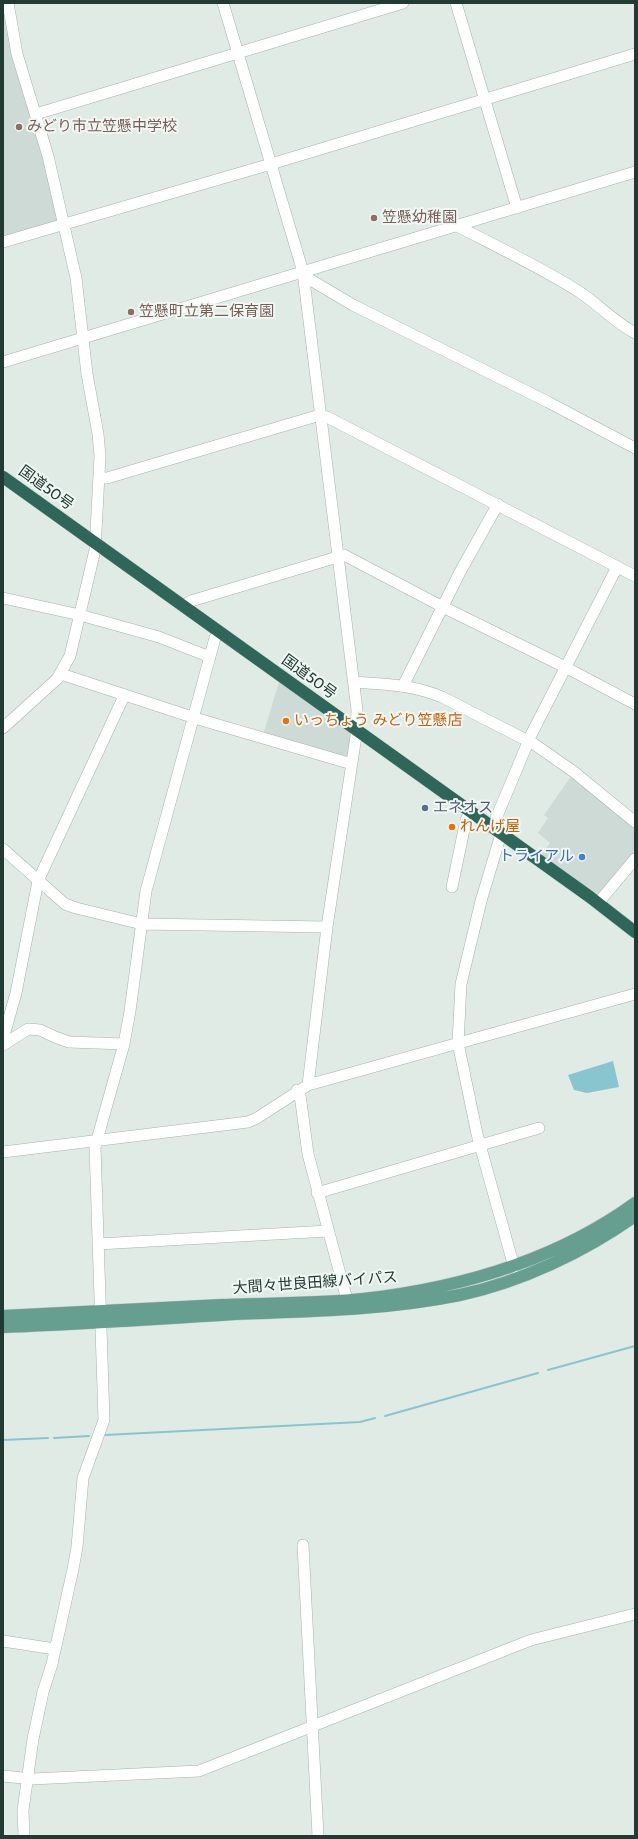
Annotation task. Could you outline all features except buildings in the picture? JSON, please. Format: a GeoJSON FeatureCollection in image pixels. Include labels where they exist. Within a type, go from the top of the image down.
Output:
{"type":"FeatureCollection","features":[{"type":"Feature","properties":{"kind":"highway","name":"国道50号"},"geometry":{"type":"LineString","coordinates":[[3,477],[598,903],[635,932]]}},
{"type":"Feature","properties":{"kind":"main road","name":"大間々世良田線バイパス"},"geometry":{"type":"LineString","coordinates":[[3,1327],[100,1316],[347,1300],[436,1288],[514,1267],[566,1245],[635,1203]]}},
{"type":"Feature","properties":{"kind":"main road","name":"大間々世良田線バイパス"},"geometry":{"type":"LineString","coordinates":[[3,1316],[100,1316],[349,1308],[418,1302],[462,1295],[499,1284],[574,1254],[595,1243],[635,1216]]}},
{"type":"Feature","properties":{"kind":"street"},"geometry":{"type":"LineString","coordinates":[[3,728],[61,674],[72,649],[96,543],[100,478],[98,434],[87,374],[77,283],[64,224],[36,114],[18,59],[8,3]]}},
{"type":"Feature","properties":{"kind":"street"},"geometry":{"type":"LineString","coordinates":[[223,3],[303,272],[357,710],[357,730],[327,927],[308,1085]]}},
{"type":"Feature","properties":{"kind":"street"},"geometry":{"type":"LineString","coordinates":[[36,114],[403,3]]}},
{"type":"Feature","properties":{"kind":"street"},"geometry":{"type":"LineString","coordinates":[[456,3],[517,208]]}},
{"type":"Feature","properties":{"kind":"street"},"geometry":{"type":"LineString","coordinates":[[3,242],[271,164],[484,98],[635,54]]}},
{"type":"Feature","properties":{"kind":"street"},"geometry":{"type":"LineString","coordinates":[[3,362],[635,172]]}},
{"type":"Feature","properties":{"kind":"street"},"geometry":{"type":"LineString","coordinates":[[457,226],[555,277],[590,299],[624,327],[635,333]]}},
{"type":"Feature","properties":{"kind":"street"},"geometry":{"type":"LineString","coordinates":[[303,272],[309,279],[353,305],[548,402],[635,448]]}},
{"type":"Feature","properties":{"kind":"street"},"geometry":{"type":"LineString","coordinates":[[100,478],[107,478],[320,415],[327,417],[387,449],[498,504],[635,576]]}},
{"type":"Feature","properties":{"kind":"street"},"geometry":{"type":"LineString","coordinates":[[403,686],[442,607],[498,504]]}},
{"type":"Feature","properties":{"kind":"street"},"geometry":{"type":"LineString","coordinates":[[183,606],[191,601],[339,556],[346,556],[442,607],[565,667],[635,704]]}},
{"type":"Feature","properties":{"kind":"street"},"geometry":{"type":"LineString","coordinates":[[514,1267],[480,1145],[458,1043],[460,984],[481,901],[496,831],[528,741],[617,567]]}},
{"type":"Feature","properties":{"kind":"street"},"geometry":{"type":"LineString","coordinates":[[3,598],[80,615],[159,637],[210,657]]}},
{"type":"Feature","properties":{"kind":"street"},"geometry":{"type":"LineString","coordinates":[[24,1836],[23,1810],[27,1778],[40,1707],[55,1649],[77,1547],[83,1478],[104,1420],[96,1140],[124,1044],[130,1012],[146,891],[215,638],[219,632]]}},
{"type":"Feature","properties":{"kind":"street"},"geometry":{"type":"LineString","coordinates":[[61,674],[194,718],[352,764]]}},
{"type":"Feature","properties":{"kind":"street"},"geometry":{"type":"LineString","coordinates":[[354,682],[403,686],[427,691],[442,697],[528,741],[574,772],[635,822]]}},
{"type":"Feature","properties":{"kind":"street"},"geometry":{"type":"LineString","coordinates":[[3,1039],[16,993],[38,881],[124,696]]}},
{"type":"Feature","properties":{"kind":"street"},"geometry":{"type":"LineString","coordinates":[[452,887],[466,820],[470,812]]}},
{"type":"Feature","properties":{"kind":"street"},"geometry":{"type":"LineString","coordinates":[[3,849],[59,899],[71,907],[142,924],[327,927]]}},
{"type":"Feature","properties":{"kind":"street"},"geometry":{"type":"LineString","coordinates":[[598,903],[635,859]]}},
{"type":"Feature","properties":{"kind":"street"},"geometry":{"type":"LineString","coordinates":[[3,1152],[248,1122],[257,1118],[297,1090],[308,1085],[635,994]]}},
{"type":"Feature","properties":{"kind":"street"},"geometry":{"type":"LineString","coordinates":[[3,1046],[28,1029],[40,1030],[69,1042],[124,1044]]}},
{"type":"Feature","properties":{"kind":"street"},"geometry":{"type":"LineString","coordinates":[[297,1090],[300,1095],[308,1154],[317,1193],[347,1300]]}},
{"type":"Feature","properties":{"kind":"street"},"geometry":{"type":"LineString","coordinates":[[317,1193],[539,1128]]}},
{"type":"Feature","properties":{"kind":"street"},"geometry":{"type":"LineString","coordinates":[[98,1244],[328,1231]]}},
{"type":"Feature","properties":{"kind":"street"},"geometry":{"type":"LineString","coordinates":[[303,1545],[318,1836]]}},
{"type":"Feature","properties":{"kind":"street"},"geometry":{"type":"LineString","coordinates":[[3,1776],[27,1778],[199,1771],[531,1640],[635,1614]]}},
{"type":"Feature","properties":{"kind":"street"},"geometry":{"type":"LineString","coordinates":[[3,1641],[55,1649]]}},
{"type":"Feature","properties":{"kind":"shaded area","name":"みどり市立笠懸中学校"},"geometry":{"type":"Polygon","coordinates":[[[3,7],[40,142],[58,219],[57,221],[3,237],[3,7]]]}},
{"type":"Feature","properties":{"kind":"shaded area"},"geometry":{"type":"Polygon","coordinates":[[[279,682],[351,734],[349,758],[263,735],[279,682]]]}},
{"type":"Feature","properties":{"kind":"shaded area"},"geometry":{"type":"Polygon","coordinates":[[[572,775],[635,826],[635,854],[598,896],[541,855],[550,843],[538,833],[548,818],[544,815],[572,775]]]}},
{"type":"Feature","properties":{"kind":"water"},"geometry":{"type":"Polygon","coordinates":[[[613,1061],[619,1087],[587,1093],[574,1090],[568,1075],[613,1061]]]}},
{"type":"Feature","properties":{"kind":"waterway"},"geometry":{"type":"LineString","coordinates":[[548,1370],[635,1346]]}},
{"type":"Feature","properties":{"kind":"waterway"},"geometry":{"type":"LineString","coordinates":[[385,1416],[538,1373]]}},
{"type":"Feature","properties":{"kind":"waterway"},"geometry":{"type":"LineString","coordinates":[[105,1435],[360,1422],[375,1418]]}},
{"type":"Feature","properties":{"kind":"waterway"},"geometry":{"type":"LineString","coordinates":[[54,1438],[89,1436]]}},
{"type":"Feature","properties":{"kind":"waterway"},"geometry":{"type":"LineString","coordinates":[[3,1440],[48,1438]]}},
{"type":"Feature","properties":{"kind":"place","name":"みどり市立笠懸中学校"},"geometry":{"type":"Point","coordinates":[19,127]}},
{"type":"Feature","properties":{"kind":"place","name":"笠懸幼稚園"},"geometry":{"type":"Point","coordinates":[374,218]}},
{"type":"Feature","properties":{"kind":"place","name":"笠懸町立第二保育園"},"geometry":{"type":"Point","coordinates":[131,312]}},
{"type":"Feature","properties":{"kind":"place","name":"いっちょう みどり笠懸店"},"geometry":{"type":"Point","coordinates":[286,721]}},
{"type":"Feature","properties":{"kind":"place","name":"エネオス"},"geometry":{"type":"Point","coordinates":[425,808]}},
{"type":"Feature","properties":{"kind":"place","name":"れんげ屋"},"geometry":{"type":"Point","coordinates":[452,827]}},
{"type":"Feature","properties":{"kind":"place","name":"トライアル"},"geometry":{"type":"Point","coordinates":[582,857]}}]}
